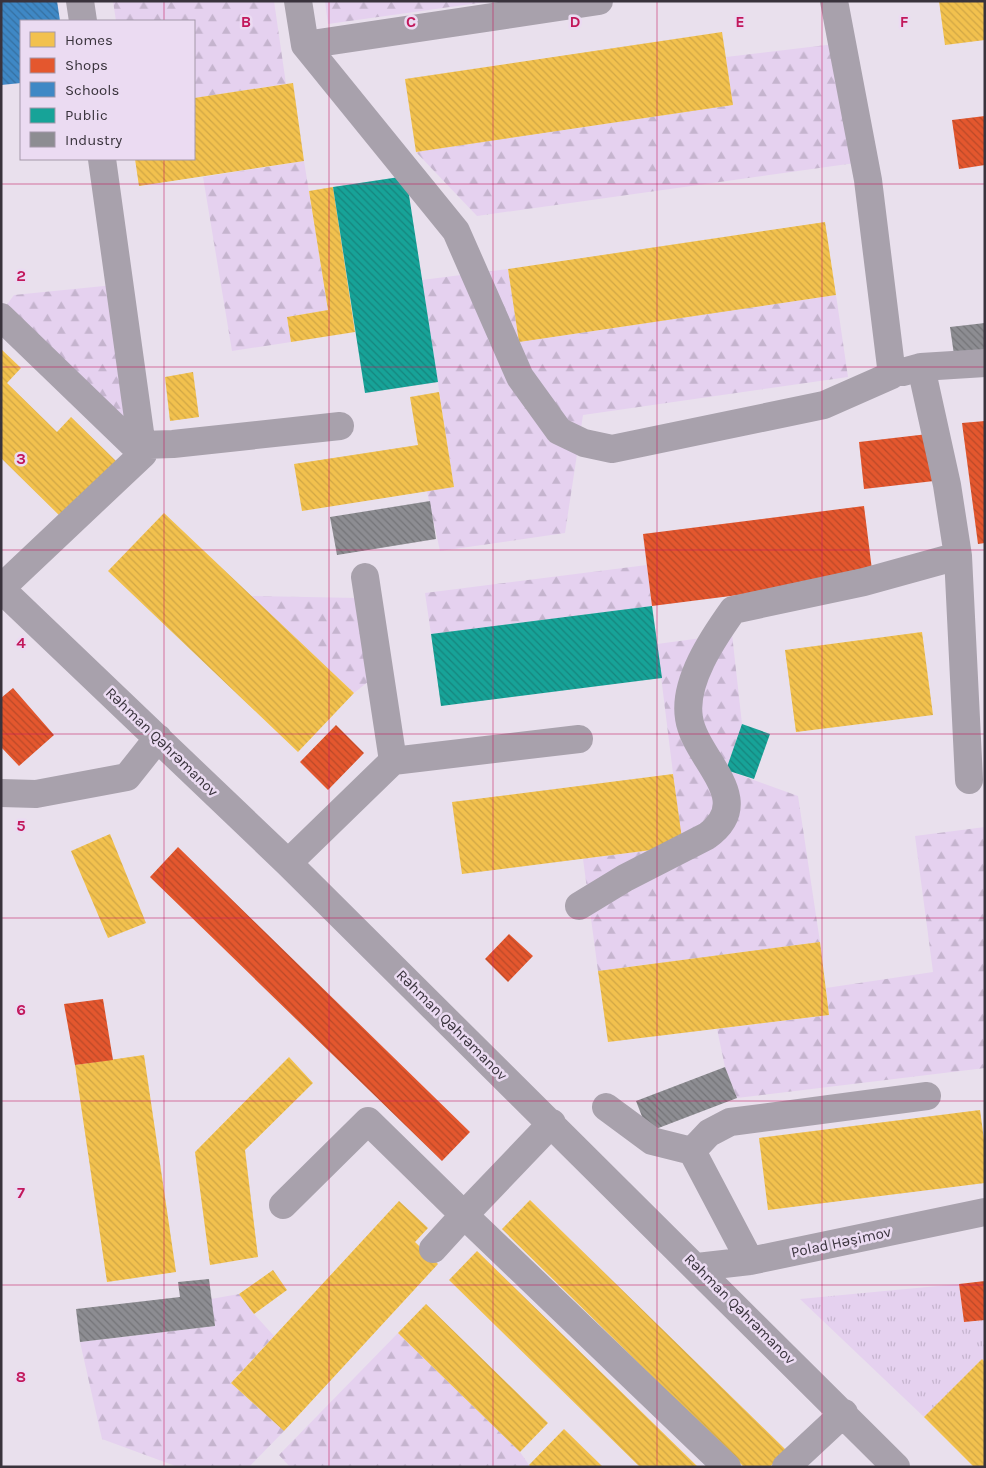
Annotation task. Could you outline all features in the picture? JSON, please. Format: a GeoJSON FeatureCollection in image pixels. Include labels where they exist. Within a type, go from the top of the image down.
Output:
{"type":"FeatureCollection","features":[{"type":"Feature","properties":{"kind":"street"},"geometry":{"type":"LineString","coordinates":[[80,1],[83,20]]}},
{"type":"Feature","properties":{"kind":"street"},"geometry":{"type":"LineString","coordinates":[[298,1],[304,46],[456,231],[520,378],[559,431],[584,443],[612,449],[824,404],[892,375],[921,367],[985,363]]}},
{"type":"Feature","properties":{"kind":"street"},"geometry":{"type":"LineString","coordinates":[[304,46],[599,1]]}},
{"type":"Feature","properties":{"kind":"street"},"geometry":{"type":"LineString","coordinates":[[834,1],[868,180],[892,375]]}},
{"type":"Feature","properties":{"kind":"street"},"geometry":{"type":"LineString","coordinates":[[102,160],[143,450]]}},
{"type":"Feature","properties":{"kind":"street"},"geometry":{"type":"LineString","coordinates":[[1,316],[143,450]]}},
{"type":"Feature","properties":{"kind":"street"},"geometry":{"type":"LineString","coordinates":[[921,367],[947,485],[958,556],[969,780]]}},
{"type":"Feature","properties":{"kind":"street"},"geometry":{"type":"LineString","coordinates":[[1,589],[143,450],[173,444],[340,426]]}},
{"type":"Feature","properties":{"kind":"street"},"geometry":{"type":"LineString","coordinates":[[579,906],[624,878],[707,836],[719,827],[726,814],[728,795],[695,738],[689,718],[688,697],[707,648],[733,610],[864,582],[958,556]]}},
{"type":"Feature","properties":{"kind":"street"},"geometry":{"type":"LineString","coordinates":[[365,578],[392,761]]}},
{"type":"Feature","properties":{"kind":"street","name":"Rəhman Qəhrəmanov"},"geometry":{"type":"LineString","coordinates":[[1,589],[288,863],[844,1413],[896,1467]]}},
{"type":"Feature","properties":{"kind":"street"},"geometry":{"type":"LineString","coordinates":[[1,792],[36,794],[127,777],[158,738]]}},
{"type":"Feature","properties":{"kind":"street"},"geometry":{"type":"LineString","coordinates":[[288,863],[392,761],[579,739]]}},
{"type":"Feature","properties":{"kind":"street"},"geometry":{"type":"LineString","coordinates":[[692,1151],[709,1133],[730,1122],[927,1096]]}},
{"type":"Feature","properties":{"kind":"street"},"geometry":{"type":"LineString","coordinates":[[606,1107],[652,1142],[692,1151],[750,1261]]}},
{"type":"Feature","properties":{"kind":"street"},"geometry":{"type":"LineString","coordinates":[[283,1205],[368,1120],[464,1215],[727,1467]]}},
{"type":"Feature","properties":{"kind":"street"},"geometry":{"type":"LineString","coordinates":[[433,1249],[552,1123]]}},
{"type":"Feature","properties":{"kind":"street","name":"Polad Həşimov"},"geometry":{"type":"LineString","coordinates":[[697,1267],[750,1261],[985,1212]]}},
{"type":"Feature","properties":{"kind":"street"},"geometry":{"type":"LineString","coordinates":[[786,1467],[844,1413]]}},
{"type":"Feature","properties":{"kind":"green space"},"geometry":{"type":"Polygon","coordinates":[[[113,1],[274,1],[286,84],[195,98],[195,20],[116,20],[113,1]]]}},
{"type":"Feature","properties":{"kind":"green space"},"geometry":{"type":"Polygon","coordinates":[[[325,1],[493,1],[328,24],[325,1]]]}},
{"type":"Feature","properties":{"kind":"green space"},"geometry":{"type":"Polygon","coordinates":[[[835,44],[855,163],[477,216],[416,152],[733,105],[726,57],[835,44]]]}},
{"type":"Feature","properties":{"kind":"green space"},"geometry":{"type":"Polygon","coordinates":[[[304,161],[328,310],[287,317],[291,342],[232,351],[203,177],[304,161]]]}},
{"type":"Feature","properties":{"kind":"green space"},"geometry":{"type":"Polygon","coordinates":[[[508,269],[519,342],[836,295],[848,377],[583,415],[565,533],[440,551],[427,491],[454,487],[422,280],[508,269]]]}},
{"type":"Feature","properties":{"kind":"green space"},"geometry":{"type":"Polygon","coordinates":[[[114,285],[134,438],[3,310],[14,295],[114,285]]]}},
{"type":"Feature","properties":{"kind":"green space"},"geometry":{"type":"Polygon","coordinates":[[[647,565],[652,606],[431,634],[425,593],[647,565]]]}},
{"type":"Feature","properties":{"kind":"green space"},"geometry":{"type":"Polygon","coordinates":[[[251,596],[358,598],[369,681],[354,693],[251,596]]]}},
{"type":"Feature","properties":{"kind":"green space"},"geometry":{"type":"Polygon","coordinates":[[[732,634],[742,724],[726,770],[798,796],[820,942],[598,971],[583,859],[682,846],[657,644],[732,634]]]}},
{"type":"Feature","properties":{"kind":"green space"},"geometry":{"type":"Polygon","coordinates":[[[985,827],[985,1068],[737,1098],[725,1067],[717,1029],[829,1015],[826,988],[933,972],[915,836],[985,827]]]}},
{"type":"Feature","properties":{"kind":"green space"},"geometry":{"type":"Polygon","coordinates":[[[959,1284],[964,1322],[985,1320],[985,1362],[982,1359],[924,1417],[800,1299],[959,1284]]]}},
{"type":"Feature","properties":{"kind":"green space"},"geometry":{"type":"Polygon","coordinates":[[[239,1294],[274,1336],[231,1383],[284,1431],[249,1467],[178,1467],[102,1439],[80,1342],[215,1326],[211,1299],[239,1294]]]}},
{"type":"Feature","properties":{"kind":"green space"},"geometry":{"type":"Polygon","coordinates":[[[398,1333],[520,1452],[529,1465],[527,1467],[290,1467],[279,1455],[398,1333]]]}},
{"type":"Feature","properties":{"kind":"building: Homes"},"geometry":{"type":"Polygon","coordinates":[[[939,1],[985,1],[985,40],[945,45],[939,1]]]}},
{"type":"Feature","properties":{"kind":"building: Homes"},"geometry":{"type":"Polygon","coordinates":[[[722,32],[733,105],[416,152],[405,79],[722,32]]]}},
{"type":"Feature","properties":{"kind":"building: Homes"},"geometry":{"type":"Polygon","coordinates":[[[293,83],[304,161],[139,186],[135,160],[195,160],[195,98],[293,83]]]}},
{"type":"Feature","properties":{"kind":"building: Homes"},"geometry":{"type":"Polygon","coordinates":[[[333,187],[355,332],[291,342],[287,317],[328,310],[309,191],[333,187]]]}},
{"type":"Feature","properties":{"kind":"building: Homes"},"geometry":{"type":"Polygon","coordinates":[[[825,222],[836,295],[519,342],[508,269],[825,222]]]}},
{"type":"Feature","properties":{"kind":"building: Homes"},"geometry":{"type":"Polygon","coordinates":[[[1,349],[21,368],[7,383],[57,432],[71,417],[117,462],[62,518],[1,458],[1,349]]]}},
{"type":"Feature","properties":{"kind":"building: Homes"},"geometry":{"type":"Polygon","coordinates":[[[193,372],[199,417],[170,421],[165,377],[193,372]]]}},
{"type":"Feature","properties":{"kind":"building: Homes"},"geometry":{"type":"Polygon","coordinates":[[[439,392],[454,487],[302,511],[294,464],[418,445],[410,397],[439,392]]]}},
{"type":"Feature","properties":{"kind":"building: Homes"},"geometry":{"type":"Polygon","coordinates":[[[164,513],[354,693],[298,752],[108,571],[164,513]]]}},
{"type":"Feature","properties":{"kind":"building: Homes"},"geometry":{"type":"Polygon","coordinates":[[[922,632],[933,715],[796,732],[785,650],[922,632]]]}},
{"type":"Feature","properties":{"kind":"building: Homes"},"geometry":{"type":"Polygon","coordinates":[[[673,774],[683,846],[462,874],[452,802],[673,774]]]}},
{"type":"Feature","properties":{"kind":"building: Homes"},"geometry":{"type":"Polygon","coordinates":[[[110,834],[146,923],[108,938],[71,851],[110,834]]]}},
{"type":"Feature","properties":{"kind":"building: Homes"},"geometry":{"type":"Polygon","coordinates":[[[820,942],[829,1015],[608,1042],[598,971],[820,942]]]}},
{"type":"Feature","properties":{"kind":"building: Homes"},"geometry":{"type":"Polygon","coordinates":[[[144,1055],[176,1272],[107,1282],[75,1065],[144,1055]]]}},
{"type":"Feature","properties":{"kind":"building: Homes"},"geometry":{"type":"Polygon","coordinates":[[[289,1057],[313,1083],[245,1150],[258,1257],[210,1265],[195,1152],[289,1057]]]}},
{"type":"Feature","properties":{"kind":"building: Homes"},"geometry":{"type":"Polygon","coordinates":[[[980,1110],[985,1147],[985,1183],[768,1210],[759,1138],[980,1110]]]}},
{"type":"Feature","properties":{"kind":"building: Homes"},"geometry":{"type":"Polygon","coordinates":[[[530,1200],[786,1450],[770,1467],[744,1467],[502,1229],[530,1200]]]}},
{"type":"Feature","properties":{"kind":"building: Homes"},"geometry":{"type":"Polygon","coordinates":[[[399,1201],[428,1228],[415,1242],[438,1264],[284,1431],[231,1383],[399,1201]]]}},
{"type":"Feature","properties":{"kind":"building: Homes"},"geometry":{"type":"Polygon","coordinates":[[[477,1251],[698,1467],[640,1467],[449,1280],[477,1251]]]}},
{"type":"Feature","properties":{"kind":"building: Homes"},"geometry":{"type":"Polygon","coordinates":[[[273,1270],[287,1290],[254,1314],[239,1294],[273,1270]]]}},
{"type":"Feature","properties":{"kind":"building: Homes"},"geometry":{"type":"Polygon","coordinates":[[[426,1304],[548,1423],[520,1452],[398,1333],[426,1304]]]}},
{"type":"Feature","properties":{"kind":"building: Homes"},"geometry":{"type":"Polygon","coordinates":[[[982,1359],[985,1362],[985,1467],[974,1467],[924,1417],[982,1359]]]}},
{"type":"Feature","properties":{"kind":"building: Homes"},"geometry":{"type":"Polygon","coordinates":[[[564,1429],[603,1467],[531,1467],[529,1465],[564,1429]]]}},
{"type":"Feature","properties":{"kind":"building: Shops"},"geometry":{"type":"Polygon","coordinates":[[[985,116],[985,165],[959,169],[952,120],[985,116]]]}},
{"type":"Feature","properties":{"kind":"building: Shops"},"geometry":{"type":"Polygon","coordinates":[[[985,421],[985,543],[978,544],[962,423],[985,421]]]}},
{"type":"Feature","properties":{"kind":"building: Shops"},"geometry":{"type":"Polygon","coordinates":[[[928,434],[934,481],[864,489],[859,442],[928,434]]]}},
{"type":"Feature","properties":{"kind":"building: Shops"},"geometry":{"type":"Polygon","coordinates":[[[864,506],[873,578],[652,606],[643,534],[864,506]]]}},
{"type":"Feature","properties":{"kind":"building: Shops"},"geometry":{"type":"Polygon","coordinates":[[[13,688],[54,735],[19,766],[1,747],[1,698],[13,688]]]}},
{"type":"Feature","properties":{"kind":"building: Shops"},"geometry":{"type":"Polygon","coordinates":[[[336,725],[364,753],[328,790],[300,762],[336,725]]]}},
{"type":"Feature","properties":{"kind":"building: Shops"},"geometry":{"type":"Polygon","coordinates":[[[178,847],[470,1132],[442,1161],[150,877],[178,847]]]}},
{"type":"Feature","properties":{"kind":"building: Shops"},"geometry":{"type":"Polygon","coordinates":[[[509,934],[533,956],[508,982],[485,959],[509,934]]]}},
{"type":"Feature","properties":{"kind":"building: Shops"},"geometry":{"type":"Polygon","coordinates":[[[103,999],[113,1060],[75,1065],[64,1004],[103,999]]]}},
{"type":"Feature","properties":{"kind":"building: Shops"},"geometry":{"type":"Polygon","coordinates":[[[985,1281],[985,1320],[964,1322],[959,1284],[985,1281]]]}},
{"type":"Feature","properties":{"kind":"building: Schools"},"geometry":{"type":"Polygon","coordinates":[[[1,1],[57,1],[60,20],[20,20],[20,83],[1,85],[1,1]]]}},
{"type":"Feature","properties":{"kind":"building: Public"},"geometry":{"type":"Polygon","coordinates":[[[406,176],[438,382],[365,393],[333,187],[406,176]]]}},
{"type":"Feature","properties":{"kind":"building: Public"},"geometry":{"type":"Polygon","coordinates":[[[652,606],[662,678],[441,706],[431,634],[652,606]]]}},
{"type":"Feature","properties":{"kind":"building: Public"},"geometry":{"type":"Polygon","coordinates":[[[742,724],[770,734],[754,779],[726,770],[742,724]]]}},
{"type":"Feature","properties":{"kind":"building: Industry"},"geometry":{"type":"Polygon","coordinates":[[[985,323],[985,358],[955,362],[950,327],[985,323]]]}},
{"type":"Feature","properties":{"kind":"building: Industry"},"geometry":{"type":"Polygon","coordinates":[[[430,501],[436,539],[337,555],[330,517],[430,501]]]}},
{"type":"Feature","properties":{"kind":"building: Industry"},"geometry":{"type":"Polygon","coordinates":[[[725,1067],[737,1098],[648,1132],[636,1101],[725,1067]]]}},
{"type":"Feature","properties":{"kind":"building: Industry"},"geometry":{"type":"Polygon","coordinates":[[[209,1279],[215,1326],[80,1342],[76,1309],[180,1297],[178,1282],[209,1279]]]}}]}
